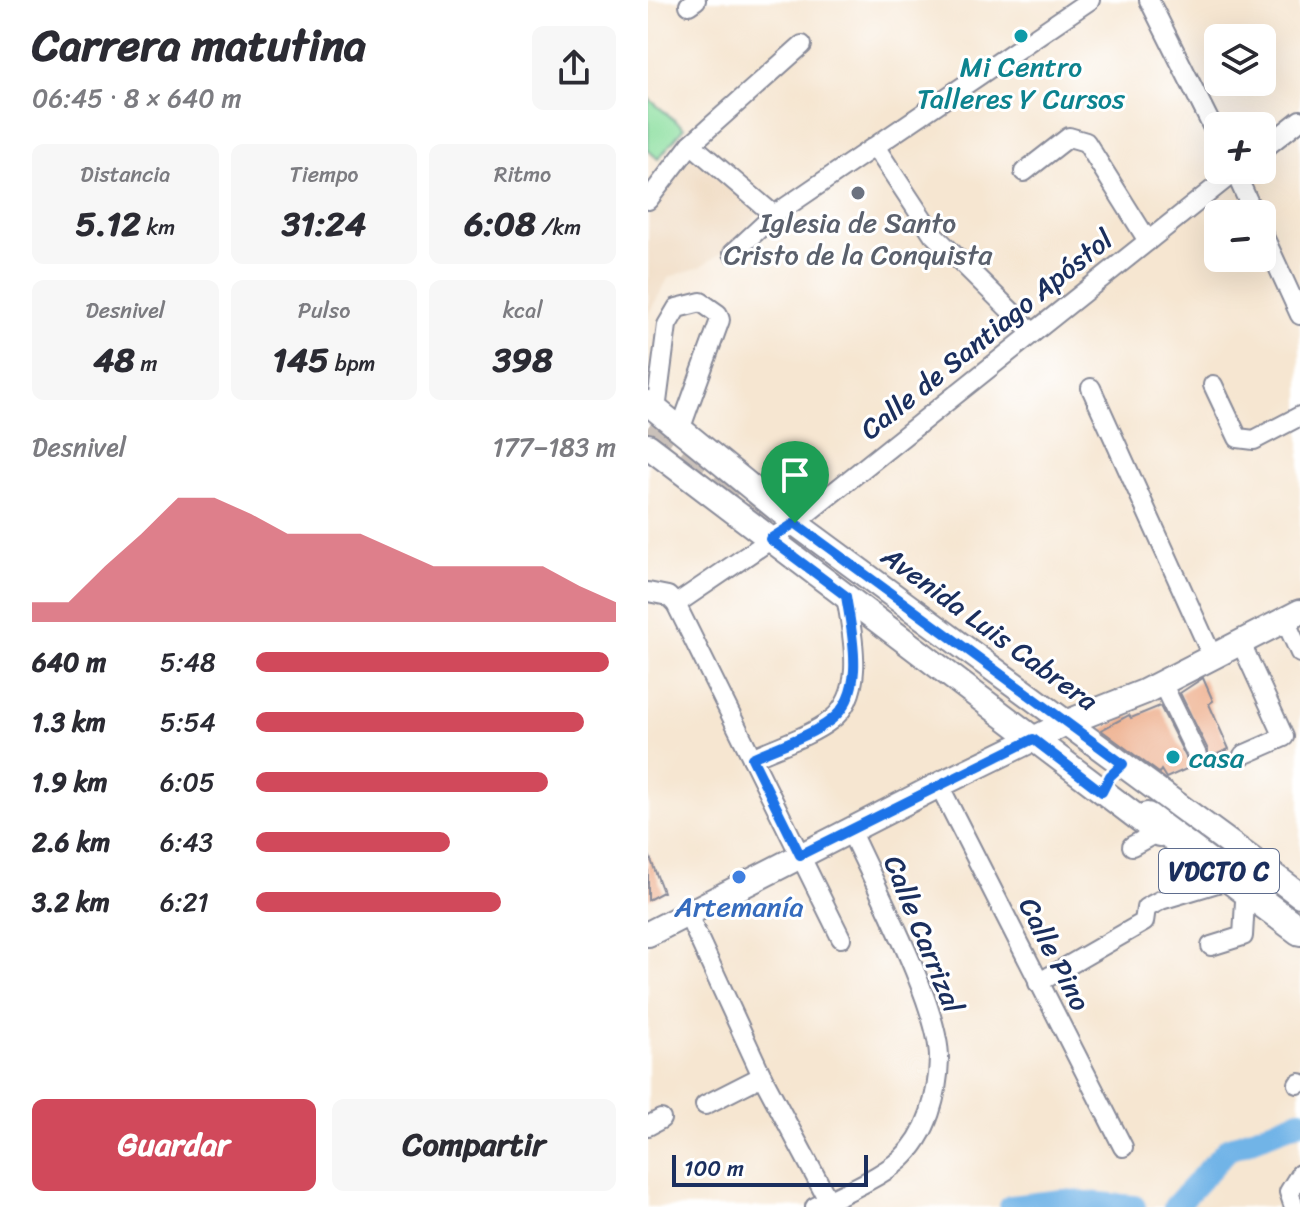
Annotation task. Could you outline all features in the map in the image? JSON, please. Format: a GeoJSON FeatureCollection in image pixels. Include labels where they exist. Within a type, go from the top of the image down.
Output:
{"type":"FeatureCollection","features":[{"type":"Feature","properties":{"kind":"highway","name":"VDCTO C"},"geometry":{"type":"LineString","coordinates":[[1153,817],[1300,909]]}},
{"type":"Feature","properties":{"kind":"highway","name":"VDCTO C"},"geometry":{"type":"LineString","coordinates":[[1153,817],[1300,931]]}},
{"type":"Feature","properties":{"kind":"main road","name":"Avenida Luis Cabrera"},"geometry":{"type":"LineString","coordinates":[[652,407],[795,523],[1300,895]]}},
{"type":"Feature","properties":{"kind":"main road"},"geometry":{"type":"LineString","coordinates":[[648,446],[1102,792],[1153,817],[1221,882],[1300,943]]}},
{"type":"Feature","properties":{"kind":"main road"},"geometry":{"type":"LineString","coordinates":[[648,934],[939,785],[1068,722],[1162,683],[1293,616]]}},
{"type":"Feature","properties":{"kind":"main road"},"geometry":{"type":"LineString","coordinates":[[1009,721],[1025,712],[1033,697]]}},
{"type":"Feature","properties":{"kind":"main road"},"geometry":{"type":"LineString","coordinates":[[1102,792],[1110,776],[1123,764]]}},
{"type":"Feature","properties":{"kind":"street"},"geometry":{"type":"LineString","coordinates":[[733,253],[774,215],[1090,0]]}},
{"type":"Feature","properties":{"kind":"street"},"geometry":{"type":"LineString","coordinates":[[1149,0],[1205,112]]}},
{"type":"Feature","properties":{"kind":"street"},"geometry":{"type":"LineString","coordinates":[[648,200],[691,144],[802,45]]}},
{"type":"Feature","properties":{"kind":"street"},"geometry":{"type":"LineString","coordinates":[[1276,139],[1300,120]]}},
{"type":"Feature","properties":{"kind":"street"},"geometry":{"type":"LineString","coordinates":[[1024,172],[1069,137],[1078,137],[1086,142],[1148,241]]}},
{"type":"Feature","properties":{"kind":"street"},"geometry":{"type":"LineString","coordinates":[[691,144],[774,215]]}},
{"type":"Feature","properties":{"kind":"street"},"geometry":{"type":"LineString","coordinates":[[876,148],[933,234],[1032,332]]}},
{"type":"Feature","properties":{"kind":"street","name":"Calle de Santiago Apóstol"},"geometry":{"type":"LineString","coordinates":[[676,604],[795,523],[1219,184]]}},
{"type":"Feature","properties":{"kind":"street"},"geometry":{"type":"LineString","coordinates":[[1276,263],[1300,315]]}},
{"type":"Feature","properties":{"kind":"street"},"geometry":{"type":"LineString","coordinates":[[652,407],[671,317],[677,308],[701,302],[710,306],[720,320],[680,430]]}},
{"type":"Feature","properties":{"kind":"street"},"geometry":{"type":"LineString","coordinates":[[1213,385],[1238,438],[1254,440],[1300,416]]}},
{"type":"Feature","properties":{"kind":"street"},"geometry":{"type":"LineString","coordinates":[[1091,388],[1213,658]]}},
{"type":"Feature","properties":{"kind":"street"},"geometry":{"type":"LineString","coordinates":[[648,592],[668,596],[676,604],[841,938]]}},
{"type":"Feature","properties":{"kind":"street"},"geometry":{"type":"LineString","coordinates":[[752,758],[832,720],[850,694],[855,655],[846,596]]}},
{"type":"Feature","properties":{"kind":"street"},"geometry":{"type":"LineString","coordinates":[[1293,616],[1300,653]]}},
{"type":"Feature","properties":{"kind":"street"},"geometry":{"type":"LineString","coordinates":[[1241,643],[1284,737],[1243,755]]}},
{"type":"Feature","properties":{"kind":"street"},"geometry":{"type":"LineString","coordinates":[[1162,683],[1197,755]]}},
{"type":"Feature","properties":{"kind":"street","name":"Calle Pino"},"geometry":{"type":"LineString","coordinates":[[939,785],[1123,1147]]}},
{"type":"Feature","properties":{"kind":"street"},"geometry":{"type":"LineString","coordinates":[[1132,846],[1153,817]]}},
{"type":"Feature","properties":{"kind":"street","name":"Calle Carrizal"},"geometry":{"type":"LineString","coordinates":[[822,1204],[900,1161],[923,1133],[932,1109],[939,1057],[931,1018],[850,830]]}},
{"type":"Feature","properties":{"kind":"street"},"geometry":{"type":"LineString","coordinates":[[1038,983],[1144,922],[1146,908],[1161,900],[1221,882]]}},
{"type":"Feature","properties":{"kind":"street"},"geometry":{"type":"LineString","coordinates":[[1211,946],[1243,936],[1245,901]]}},
{"type":"Feature","properties":{"kind":"street"},"geometry":{"type":"LineString","coordinates":[[687,913],[822,1204]]}},
{"type":"Feature","properties":{"kind":"street"},"geometry":{"type":"LineString","coordinates":[[705,1105],[762,1076]]}},
{"type":"Feature","properties":{"kind":"street"},"geometry":{"type":"LineString","coordinates":[[1294,1207],[1289,1192],[1300,1174]]}},
{"type":"Feature","properties":{"kind":"shaded area"},"geometry":{"type":"Polygon","coordinates":[[[692,155],[760,212],[729,248],[700,267],[669,277],[648,314],[648,213],[692,155]]]}},
{"type":"Feature","properties":{"kind":"green space"},"geometry":{"type":"Polygon","coordinates":[[[648,98],[684,128],[658,159],[648,150],[648,98]]]}},
{"type":"Feature","properties":{"kind":"building"},"geometry":{"type":"Polygon","coordinates":[[[1203,678],[1213,701],[1209,704],[1229,749],[1208,758],[1208,750],[1180,693],[1203,678]]]}},
{"type":"Feature","properties":{"kind":"building"},"geometry":{"type":"Polygon","coordinates":[[[1160,706],[1191,767],[1166,778],[1161,770],[1159,773],[1101,730],[1129,715],[1131,718],[1160,706]]]}},
{"type":"Feature","properties":{"kind":"building"},"geometry":{"type":"Polygon","coordinates":[[[648,852],[663,892],[648,900],[648,852]]]}},
{"type":"Feature","properties":{"kind":"waterway"},"geometry":{"type":"LineString","coordinates":[[1175,1207],[1228,1149],[1300,1121]]}},
{"type":"Feature","properties":{"kind":"waterway"},"geometry":{"type":"LineString","coordinates":[[1011,1207],[1062,1201],[1134,1207]]}},
{"type":"Feature","properties":{"kind":"tunnel"},"geometry":{"type":"LineString","coordinates":[[648,427],[798,539]]}},
{"type":"Feature","properties":{"kind":"place","name":"Mi Centro Talleres Y Cursos"},"geometry":{"type":"Point","coordinates":[1021,36]}},
{"type":"Feature","properties":{"kind":"place","name":"Iglesia de Santo Cristo de la Conquista"},"geometry":{"type":"Point","coordinates":[858,193]}},
{"type":"Feature","properties":{"kind":"place","name":"casa"},"geometry":{"type":"Point","coordinates":[1173,757]}},
{"type":"Feature","properties":{"kind":"place","name":"Artemanía"},"geometry":{"type":"Point","coordinates":[739,877]}},
{"type":"Feature","properties":{"kind":"route"},"geometry":{"type":"LineString","coordinates":[[795,523],[1123,764],[1110,776],[1102,792],[1033,739],[800,855],[752,758],[832,720],[850,694],[855,655],[846,596],[770,539],[795,523]]}}]}
